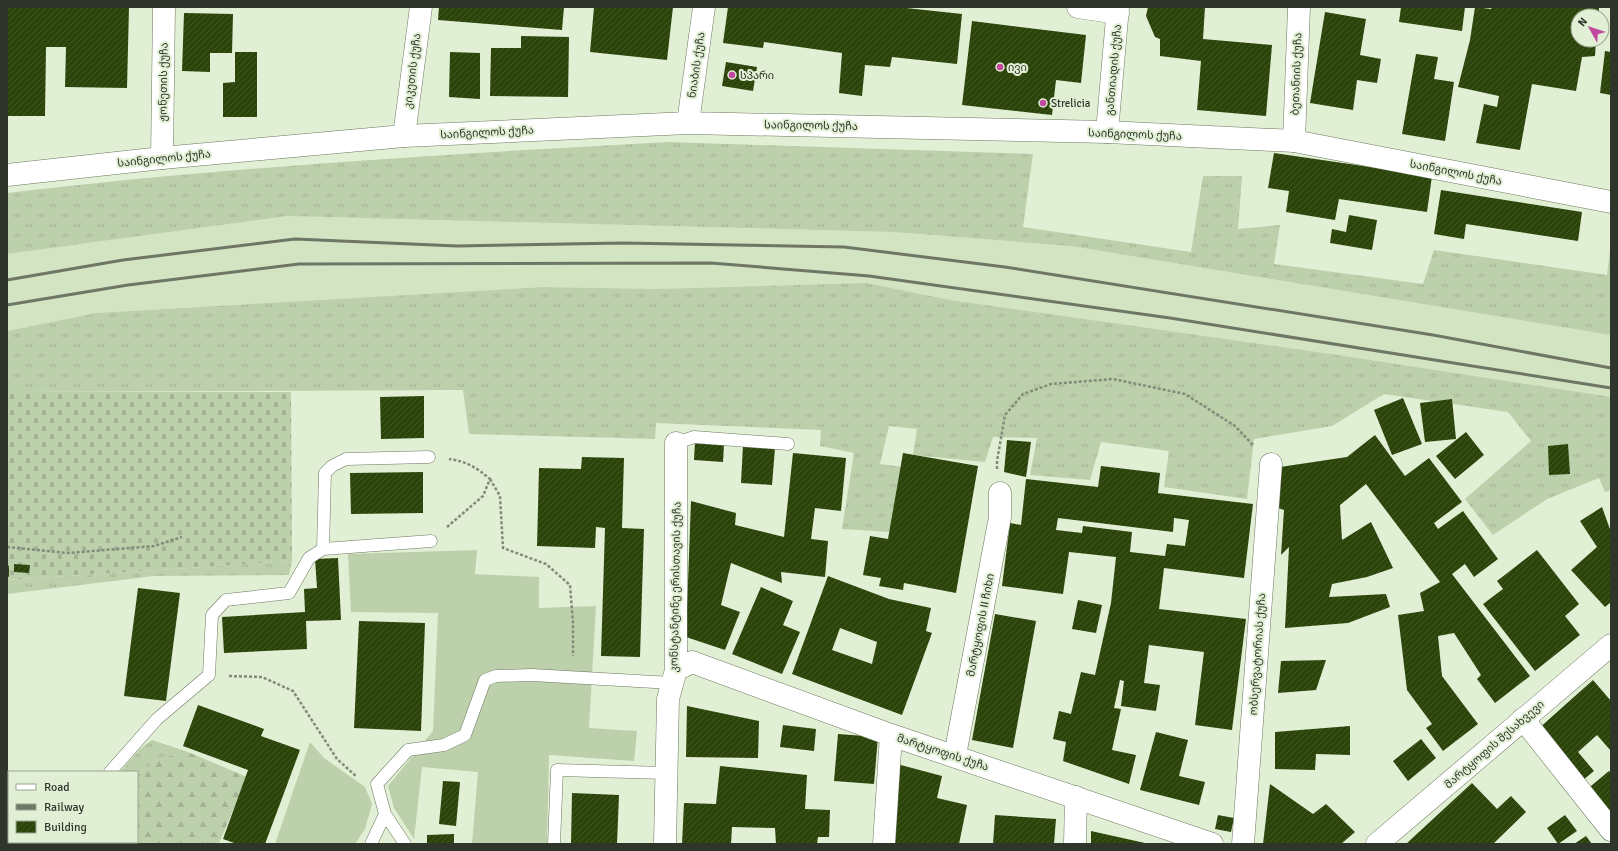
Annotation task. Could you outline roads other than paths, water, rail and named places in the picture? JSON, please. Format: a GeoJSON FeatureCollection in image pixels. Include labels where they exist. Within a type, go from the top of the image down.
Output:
{"type":"FeatureCollection","features":[{"type":"Feature","properties":{"kind":"street","name":"ჟონეთის ქუჩა"},"geometry":{"type":"LineString","coordinates":[[162,158],[164,7]]}},
{"type":"Feature","properties":{"kind":"street","name":"კიკეთის ქუჩა"},"geometry":{"type":"LineString","coordinates":[[404,136],[421,7]]}},
{"type":"Feature","properties":{"kind":"street","name":"ნიაბის ქუჩა"},"geometry":{"type":"LineString","coordinates":[[688,122],[704,7]]}},
{"type":"Feature","properties":{"kind":"street"},"geometry":{"type":"LineString","coordinates":[[1078,7],[1118,10]]}},
{"type":"Feature","properties":{"kind":"street","name":"ბეთანიის ქუჩა"},"geometry":{"type":"LineString","coordinates":[[1294,141],[1299,7]]}},
{"type":"Feature","properties":{"kind":"street","name":"განთიადის ქუჩა"},"geometry":{"type":"LineString","coordinates":[[1107,132],[1118,10]]}},
{"type":"Feature","properties":{"kind":"street","name":"საინგილოს ქუჩა"},"geometry":{"type":"LineString","coordinates":[[7,175],[162,158],[404,136],[688,122],[1107,132],[1294,141],[1611,202]]}},
{"type":"Feature","properties":{"kind":"street","name":"კონსტანტინე ერისთავის ქუჩა"},"geometry":{"type":"LineString","coordinates":[[665,844],[668,699],[674,677],[676,443]]}},
{"type":"Feature","properties":{"kind":"street","name":"ობსერვატორიას ქუჩა"},"geometry":{"type":"LineString","coordinates":[[1243,844],[1271,464]]}},
{"type":"Feature","properties":{"kind":"street","name":"მარტყოფის II ჩიხი"},"geometry":{"type":"LineString","coordinates":[[955,755],[1000,517],[1000,494]]}},
{"type":"Feature","properties":{"kind":"street","name":"მარტყოფის შესახვევი"},"geometry":{"type":"LineString","coordinates":[[1377,844],[1611,644]]}},
{"type":"Feature","properties":{"kind":"street","name":"მარტყოფის ქუჩა"},"geometry":{"type":"LineString","coordinates":[[674,677],[692,662],[891,735],[955,755],[1212,844]]}},
{"type":"Feature","properties":{"kind":"street"},"geometry":{"type":"LineString","coordinates":[[1523,719],[1611,830]]}},
{"type":"Feature","properties":{"kind":"street"},"geometry":{"type":"LineString","coordinates":[[884,844],[891,735]]}},
{"type":"Feature","properties":{"kind":"street"},"geometry":{"type":"LineString","coordinates":[[1074,844],[1076,797]]}},
{"type":"Feature","properties":{"kind":"lane","name":"კონსტანტინე ერისთავის ქუჩა"},"geometry":{"type":"LineString","coordinates":[[676,443],[694,437],[788,444]]}},
{"type":"Feature","properties":{"kind":"lane"},"geometry":{"type":"LineString","coordinates":[[323,549],[325,473],[332,466],[346,459],[429,457]]}},
{"type":"Feature","properties":{"kind":"lane"},"geometry":{"type":"LineString","coordinates":[[111,771],[157,719],[209,675],[212,615],[226,600],[289,593],[309,558],[323,549],[431,541]]}},
{"type":"Feature","properties":{"kind":"lane"},"geometry":{"type":"LineString","coordinates":[[405,844],[385,814],[377,784],[408,750],[444,746],[465,735],[485,680],[496,676],[572,678],[674,677]]}},
{"type":"Feature","properties":{"kind":"lane"},"geometry":{"type":"LineString","coordinates":[[554,844],[556,770],[666,773]]}},
{"type":"Feature","properties":{"kind":"lane"},"geometry":{"type":"LineString","coordinates":[[371,844],[385,814]]}},
{"type":"Feature","properties":{"kind":"railway"},"geometry":{"type":"LineString","coordinates":[[7,280],[123,260],[295,239],[457,246],[623,243],[844,247],[1005,267],[1433,335],[1611,368]]}},
{"type":"Feature","properties":{"kind":"railway"},"geometry":{"type":"LineString","coordinates":[[7,305],[128,285],[299,264],[711,263],[869,276],[1170,318],[1611,388]]}},
{"type":"Feature","properties":{"kind":"place","name":"ივი"},"geometry":{"type":"Point","coordinates":[1000,67]}},
{"type":"Feature","properties":{"kind":"place","name":"სპარი"},"geometry":{"type":"Point","coordinates":[732,75]}},
{"type":"Feature","properties":{"kind":"place","name":"Strelicia"},"geometry":{"type":"Point","coordinates":[1043,103]}}]}
